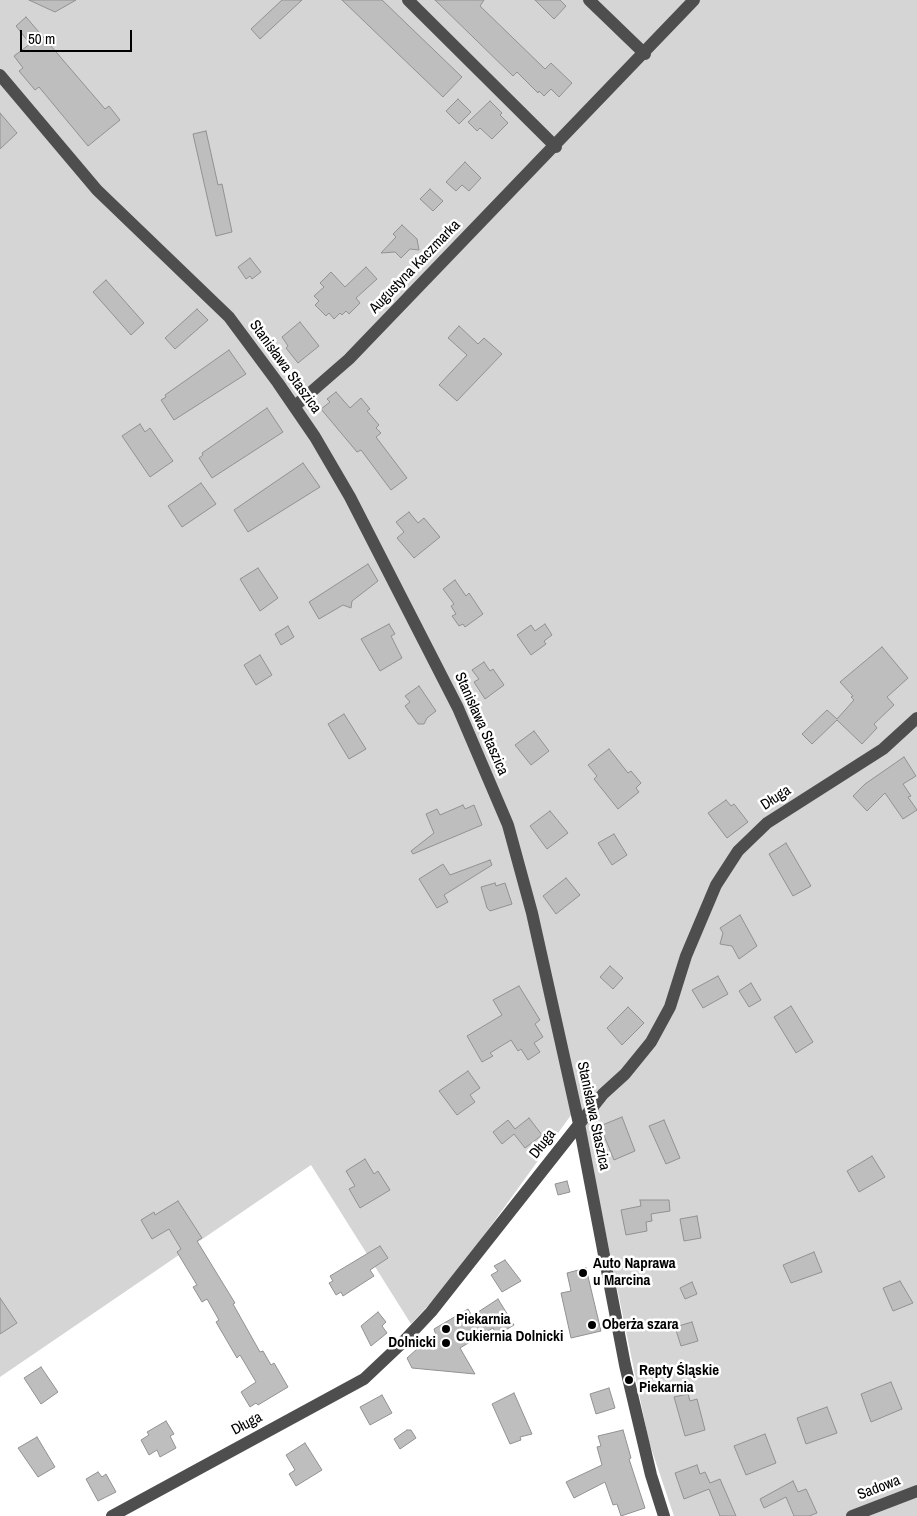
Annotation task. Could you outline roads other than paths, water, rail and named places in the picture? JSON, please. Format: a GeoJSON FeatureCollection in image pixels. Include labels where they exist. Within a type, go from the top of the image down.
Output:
{"type":"FeatureCollection","features":[{"type":"Feature","properties":{"kind":"street"},"geometry":{"type":"LineString","coordinates":[[408,0],[556,147]]}},
{"type":"Feature","properties":{"kind":"street"},"geometry":{"type":"LineString","coordinates":[[589,0],[644,54]]}},
{"type":"Feature","properties":{"kind":"street","name":"Augustyna Kaczmarka"},"geometry":{"type":"LineString","coordinates":[[295,406],[349,359],[556,147],[694,0]]}},
{"type":"Feature","properties":{"kind":"street","name":"Stanisława Staszica"},"geometry":{"type":"LineString","coordinates":[[0,75],[97,190],[229,317],[295,406],[350,497],[407,605],[458,708],[508,825],[532,914],[579,1124],[625,1365],[651,1475],[664,1516]]}},
{"type":"Feature","properties":{"kind":"street","name":"Długa"},"geometry":{"type":"LineString","coordinates":[[112,1516],[364,1379],[431,1312],[603,1094],[642,1054],[670,1007],[686,956],[716,885],[738,851],[767,824],[883,749],[917,718]]}},
{"type":"Feature","properties":{"kind":"street","name":"Sadowa"},"geometry":{"type":"LineString","coordinates":[[852,1516],[917,1491]]}},
{"type":"Feature","properties":{"kind":"place","name":"Auto Naprawa u Marcina"},"geometry":{"type":"Point","coordinates":[583,1273]}},
{"type":"Feature","properties":{"kind":"place","name":"Oberża szara"},"geometry":{"type":"Point","coordinates":[592,1325]}},
{"type":"Feature","properties":{"kind":"place","name":"Piekarnia Cukiernia Dolnicki"},"geometry":{"type":"Point","coordinates":[446,1329]}},
{"type":"Feature","properties":{"kind":"place","name":"Dolnicki"},"geometry":{"type":"Point","coordinates":[446,1343]}},
{"type":"Feature","properties":{"kind":"place","name":"Repty Śląskie Piekarnia"},"geometry":{"type":"Point","coordinates":[629,1380]}}]}
